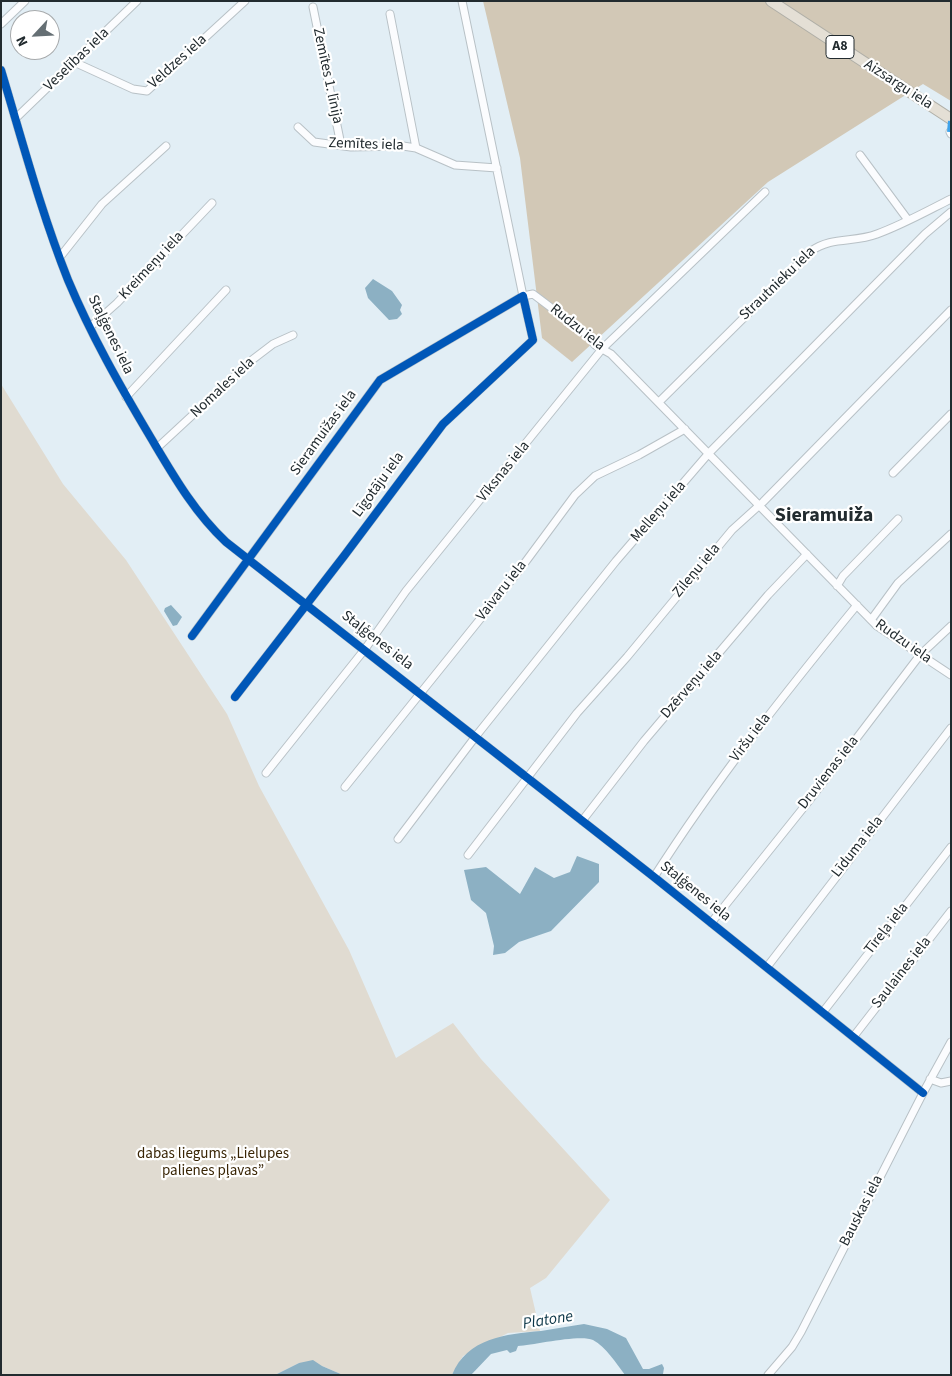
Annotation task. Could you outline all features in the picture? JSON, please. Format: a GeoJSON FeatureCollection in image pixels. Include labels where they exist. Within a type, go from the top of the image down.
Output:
{"type":"FeatureCollection","features":[{"type":"Feature","properties":{"kind":"highway","name":"Aizsargu iela"},"geometry":{"type":"LineString","coordinates":[[770,1],[951,119]]}},
{"type":"Feature","properties":{"kind":"street"},"geometry":{"type":"LineString","coordinates":[[1,24],[25,1]]}},
{"type":"Feature","properties":{"kind":"street","name":"Veselības iela"},"geometry":{"type":"LineString","coordinates":[[16,118],[137,1]]}},
{"type":"Feature","properties":{"kind":"street","name":"Veldzes iela"},"geometry":{"type":"LineString","coordinates":[[74,62],[133,89],[147,91],[245,1]]}},
{"type":"Feature","properties":{"kind":"street"},"geometry":{"type":"LineString","coordinates":[[462,1],[523,296]]}},
{"type":"Feature","properties":{"kind":"street","name":"Zemītes 1. līnija"},"geometry":{"type":"LineString","coordinates":[[313,7],[341,145]]}},
{"type":"Feature","properties":{"kind":"street"},"geometry":{"type":"LineString","coordinates":[[390,14],[416,148]]}},
{"type":"Feature","properties":{"kind":"street","name":"Staļģenes iela"},"geometry":{"type":"LineString","coordinates":[[1,70],[60,257],[90,327],[126,397],[207,524],[854,1036],[922,1093]]}},
{"type":"Feature","properties":{"kind":"street","name":"Zemītes iela"},"geometry":{"type":"LineString","coordinates":[[298,126],[314,142],[351,147],[390,145],[416,148],[454,165],[498,168]]}},
{"type":"Feature","properties":{"kind":"street"},"geometry":{"type":"LineString","coordinates":[[60,257],[102,204],[166,146]]}},
{"type":"Feature","properties":{"kind":"street"},"geometry":{"type":"LineString","coordinates":[[860,155],[908,220]]}},
{"type":"Feature","properties":{"kind":"street","name":"Vīksnas iela"},"geometry":{"type":"LineString","coordinates":[[266,773],[364,649],[406,592],[602,349],[765,192]]}},
{"type":"Feature","properties":{"kind":"street","name":"Strautnieku iela"},"geometry":{"type":"LineString","coordinates":[[659,402],[810,251],[821,244],[840,239],[859,239],[877,234],[951,199]]}},
{"type":"Feature","properties":{"kind":"street","name":"Kreimeņu iela"},"geometry":{"type":"LineString","coordinates":[[90,327],[117,303],[212,203]]}},
{"type":"Feature","properties":{"kind":"street","name":"Melleņu iela"},"geometry":{"type":"LineString","coordinates":[[398,839],[476,736],[616,561],[709,453],[925,234],[951,212]]}},
{"type":"Feature","properties":{"kind":"street"},"geometry":{"type":"LineString","coordinates":[[126,397],[226,290]]}},
{"type":"Feature","properties":{"kind":"street","name":"Rudzu iela"},"geometry":{"type":"LineString","coordinates":[[523,296],[533,294],[602,349],[611,354],[871,620],[951,675]]}},
{"type":"Feature","properties":{"kind":"street","name":"Sieramuižas iela"},"geometry":{"type":"LineString","coordinates":[[192,636],[380,380],[523,296]]}},
{"type":"Feature","properties":{"kind":"street","name":"Līgotāju iela"},"geometry":{"type":"LineString","coordinates":[[235,697],[308,604],[442,424],[533,340],[523,296]]}},
{"type":"Feature","properties":{"kind":"street","name":"Zileņu iela"},"geometry":{"type":"LineString","coordinates":[[468,855],[577,713],[627,657],[726,537],[760,505],[951,310]]}},
{"type":"Feature","properties":{"kind":"street","name":"Nomales iela"},"geometry":{"type":"LineString","coordinates":[[157,448],[252,360],[273,344],[293,335]]}},
{"type":"Feature","properties":{"kind":"street"},"geometry":{"type":"LineString","coordinates":[[893,473],[951,414]]}},
{"type":"Feature","properties":{"kind":"street","name":"Vaivaru iela"},"geometry":{"type":"LineString","coordinates":[[345,786],[518,572],[576,495],[595,476],[639,456],[685,429]]}},
{"type":"Feature","properties":{"kind":"street"},"geometry":{"type":"LineString","coordinates":[[838,586],[843,576],[898,519]]}},
{"type":"Feature","properties":{"kind":"street"},"geometry":{"type":"LineString","coordinates":[[871,620],[898,582],[951,534]]}},
{"type":"Feature","properties":{"kind":"street","name":"Dzērveņu iela"},"geometry":{"type":"LineString","coordinates":[[582,821],[644,741],[768,595],[807,554]]}},
{"type":"Feature","properties":{"kind":"street","name":"Viršu iela"},"geometry":{"type":"LineString","coordinates":[[654,877],[713,789],[787,691],[857,605]]}},
{"type":"Feature","properties":{"kind":"street","name":"Druvienas iela"},"geometry":{"type":"LineString","coordinates":[[711,923],[808,802],[920,654],[951,626]]}},
{"type":"Feature","properties":{"kind":"street","name":"Līduma iela"},"geometry":{"type":"LineString","coordinates":[[767,967],[951,728]]}},
{"type":"Feature","properties":{"kind":"street","name":"Tīreļa iela"},"geometry":{"type":"LineString","coordinates":[[823,1012],[951,847]]}},
{"type":"Feature","properties":{"kind":"street","name":"Saulaines iela"},"geometry":{"type":"LineString","coordinates":[[854,1036],[951,910]]}},
{"type":"Feature","properties":{"kind":"street","name":"Bauskas iela"},"geometry":{"type":"LineString","coordinates":[[768,1375],[792,1347],[801,1332],[922,1093],[951,1042]]}},
{"type":"Feature","properties":{"kind":"street"},"geometry":{"type":"LineString","coordinates":[[930,1079],[942,1083],[951,1082]]}},
{"type":"Feature","properties":{"kind":"green space","name":"dabas liegums „Lielupes palienes pļavas”"},"geometry":{"type":"Polygon","coordinates":[[[1,384],[63,484],[126,560],[227,714],[259,786],[349,950],[396,1058],[453,1023],[481,1059],[610,1200],[546,1278],[530,1288],[540,1331],[508,1333],[463,1356],[452,1375],[343,1375],[322,1366],[299,1363],[275,1375],[2,1375],[1,384]]]}},
{"type":"Feature","properties":{"kind":"shaded area"},"geometry":{"type":"Polygon","coordinates":[[[483,1],[951,1],[951,101],[923,84],[768,182],[572,362],[542,338],[520,158],[483,1]]]}},
{"type":"Feature","properties":{"kind":"water"},"geometry":{"type":"Polygon","coordinates":[[[373,279],[392,291],[402,305],[400,310],[402,314],[397,319],[389,320],[368,298],[365,288],[373,279]]]}},
{"type":"Feature","properties":{"kind":"water"},"geometry":{"type":"Polygon","coordinates":[[[171,605],[182,617],[177,625],[173,626],[164,611],[165,608],[171,605]]]}},
{"type":"Feature","properties":{"kind":"water"},"geometry":{"type":"Polygon","coordinates":[[[577,856],[599,864],[599,882],[551,931],[519,942],[505,953],[493,955],[494,946],[486,913],[471,900],[464,870],[486,867],[520,894],[535,867],[554,878],[570,872],[577,856]]]}},
{"type":"Feature","properties":{"kind":"water"},"geometry":{"type":"Polygon","coordinates":[[[584,1324],[607,1329],[626,1338],[643,1369],[649,1369],[662,1364],[664,1368],[663,1374],[625,1375],[598,1343],[587,1338],[578,1338],[518,1346],[516,1351],[510,1353],[507,1350],[491,1354],[471,1375],[452,1375],[467,1353],[489,1340],[501,1336],[584,1324]]]}},
{"type":"Feature","properties":{"kind":"water"},"geometry":{"type":"Polygon","coordinates":[[[313,1360],[343,1375],[275,1375],[299,1363],[313,1360]]]}},
{"type":"Feature","properties":{"kind":"marked path"},"geometry":{"type":"LineString","coordinates":[[950,132],[951,121]]}},
{"type":"Feature","properties":{"kind":"cycle path"},"geometry":{"type":"LineString","coordinates":[[1,70],[49,228],[68,280],[86,321],[106,360],[159,452],[185,493],[214,530],[226,542],[654,877],[923,1093]]}},
{"type":"Feature","properties":{"kind":"cycle path"},"geometry":{"type":"LineString","coordinates":[[192,636],[380,380],[523,296],[533,340],[443,424],[235,697]]}},
{"type":"Feature","properties":{"kind":"district","name":"Sieramuiža"},"geometry":{"type":"Point","coordinates":[824,517]}},
{"type":"Feature","properties":{"kind":"water label","name":"Platone"},"geometry":{"type":"Point","coordinates":[548,1321]}}]}
